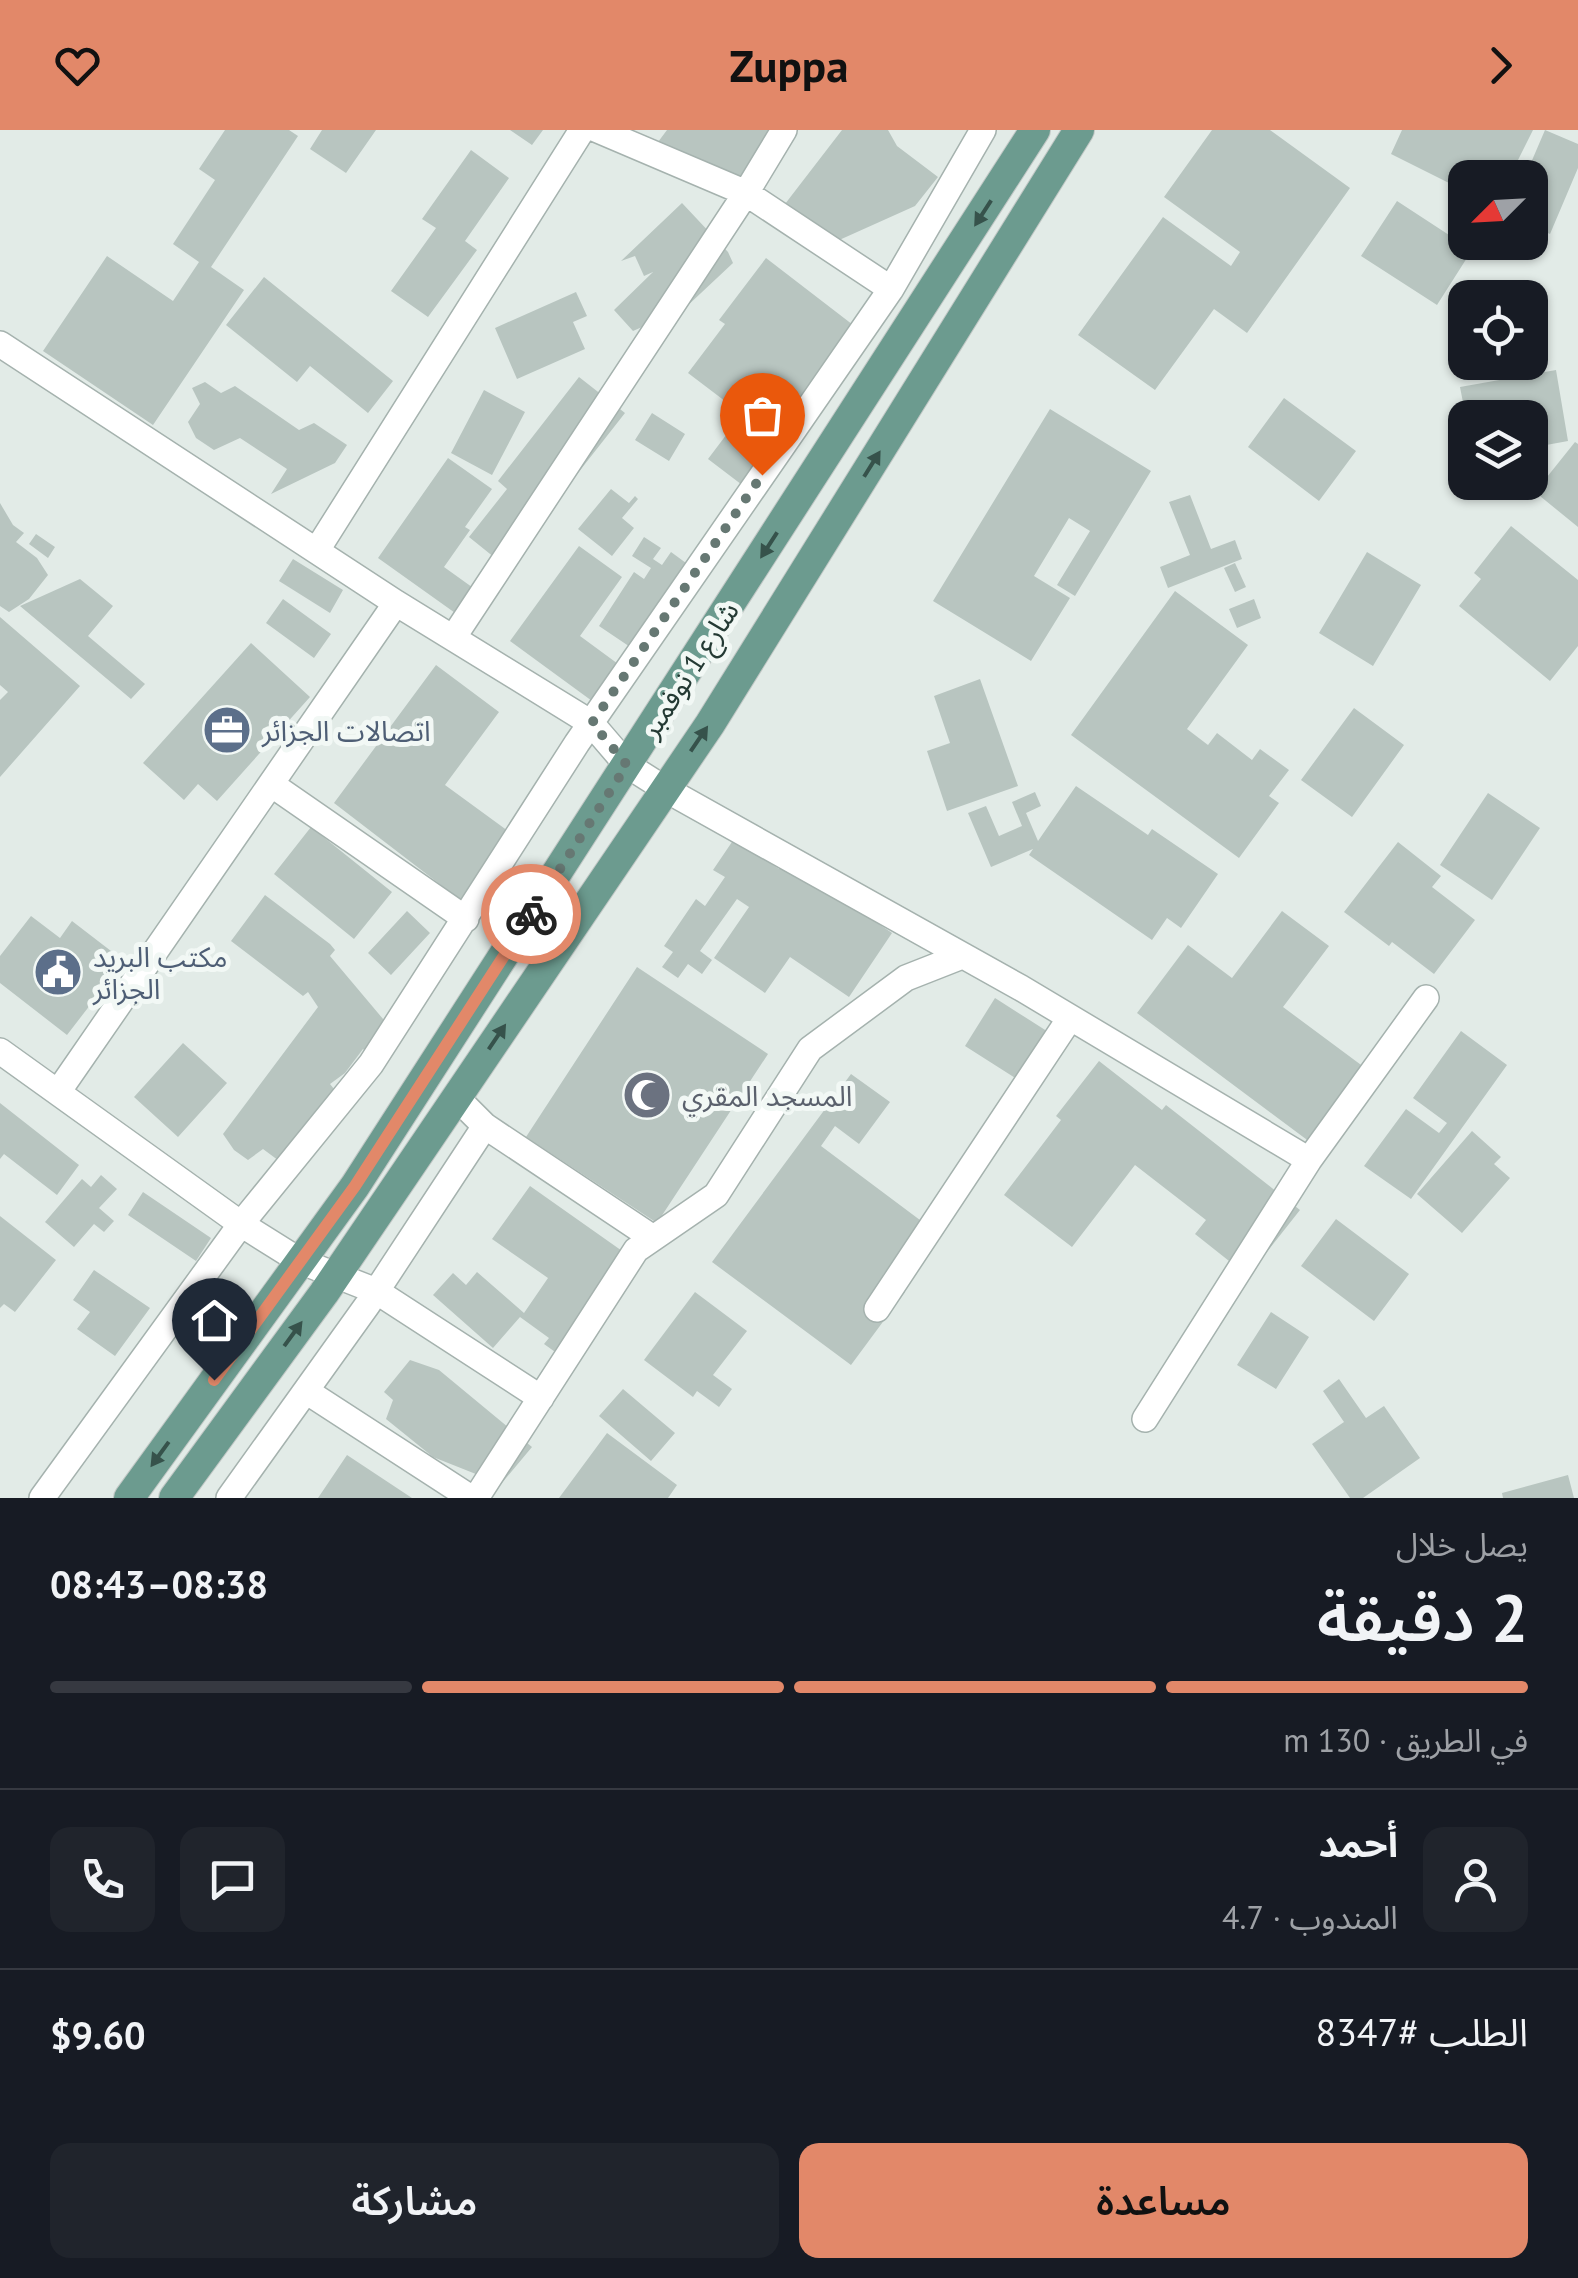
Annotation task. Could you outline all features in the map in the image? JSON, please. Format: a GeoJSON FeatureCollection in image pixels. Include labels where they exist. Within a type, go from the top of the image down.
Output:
{"type":"FeatureCollection","features":[{"type":"Feature","properties":{"kind":"main road","name":"شارع 1 نوفمبر"},"geometry":{"type":"LineString","coordinates":[[129,1498],[355,1186],[1035,130]]}},
{"type":"Feature","properties":{"kind":"main road","name":"شارع 1 نوفمبر"},"geometry":{"type":"LineString","coordinates":[[174,1498],[335,1276],[710,724],[1079,130]]}},
{"type":"Feature","properties":{"kind":"street"},"geometry":{"type":"LineString","coordinates":[[317,550],[582,130]]}},
{"type":"Feature","properties":{"kind":"street"},"geometry":{"type":"LineString","coordinates":[[598,130],[746,193],[891,289]]}},
{"type":"Feature","properties":{"kind":"street"},"geometry":{"type":"LineString","coordinates":[[453,638],[784,130]]}},
{"type":"Feature","properties":{"kind":"street"},"geometry":{"type":"LineString","coordinates":[[42,1498],[241,1224],[371,1064],[592,723],[891,289],[983,130]]}},
{"type":"Feature","properties":{"kind":"street"},"geometry":{"type":"LineString","coordinates":[[0,344],[396,602],[592,723],[627,765],[665,790],[1070,1018],[1309,1160]]}},
{"type":"Feature","properties":{"kind":"street"},"geometry":{"type":"LineString","coordinates":[[58,1092],[396,602]]}},
{"type":"Feature","properties":{"kind":"street"},"geometry":{"type":"LineString","coordinates":[[271,784],[466,919]]}},
{"type":"Feature","properties":{"kind":"street"},"geometry":{"type":"LineString","coordinates":[[306,1392],[473,1498],[636,1250],[716,1196],[810,1049],[906,978],[962,956]]}},
{"type":"Feature","properties":{"kind":"street"},"geometry":{"type":"LineString","coordinates":[[1145,1419],[1309,1160],[1426,998]]}},
{"type":"Feature","properties":{"kind":"street"},"geometry":{"type":"LineString","coordinates":[[876,1309],[1070,1018]]}},
{"type":"Feature","properties":{"kind":"street"},"geometry":{"type":"LineString","coordinates":[[0,1050],[241,1224],[300,1261],[376,1292],[541,1398]]}},
{"type":"Feature","properties":{"kind":"street"},"geometry":{"type":"LineString","coordinates":[[456,1098],[485,1126],[653,1238]]}},
{"type":"Feature","properties":{"kind":"street"},"geometry":{"type":"LineString","coordinates":[[230,1498],[376,1292],[485,1126]]}},
{"type":"Feature","properties":{"kind":"building"},"geometry":{"type":"Polygon","coordinates":[[[225,130],[289,130],[298,136],[211,267],[244,290],[153,425],[43,351],[107,256],[173,301],[199,262],[173,244],[215,180],[199,169],[225,130]]]}},
{"type":"Feature","properties":{"kind":"building"},"geometry":{"type":"Polygon","coordinates":[[[322,130],[376,130],[346,173],[310,149],[322,130]]]}},
{"type":"Feature","properties":{"kind":"building"},"geometry":{"type":"Polygon","coordinates":[[[510,130],[543,130],[532,145],[510,130]]]}},
{"type":"Feature","properties":{"kind":"building"},"geometry":{"type":"Polygon","coordinates":[[[667,130],[797,130],[743,205],[658,142],[667,130]]]}},
{"type":"Feature","properties":{"kind":"building"},"geometry":{"type":"Polygon","coordinates":[[[842,130],[888,130],[897,146],[938,177],[915,206],[817,250],[775,217],[842,130]]]}},
{"type":"Feature","properties":{"kind":"building"},"geometry":{"type":"Polygon","coordinates":[[[1212,130],[1270,130],[1350,188],[1247,333],[1214,309],[1155,390],[1078,335],[1163,217],[1231,266],[1240,252],[1164,197],[1212,130]]]}},
{"type":"Feature","properties":{"kind":"building"},"geometry":{"type":"Polygon","coordinates":[[[1402,130],[1533,130],[1518,160],[1448,160],[1448,182],[1391,154],[1402,130]]]}},
{"type":"Feature","properties":{"kind":"building"},"geometry":{"type":"Polygon","coordinates":[[[1545,130],[1578,144],[1578,168],[1550,234],[1548,160],[1532,160],[1545,130]]]}},
{"type":"Feature","properties":{"kind":"building"},"geometry":{"type":"Polygon","coordinates":[[[471,150],[509,178],[465,241],[477,250],[428,317],[391,291],[436,228],[422,219],[471,150]]]}},
{"type":"Feature","properties":{"kind":"building"},"geometry":{"type":"Polygon","coordinates":[[[1397,201],[1448,234],[1448,260],[1466,260],[1453,280],[1448,280],[1448,288],[1437,305],[1361,256],[1397,201]]]}},
{"type":"Feature","properties":{"kind":"building"},"geometry":{"type":"Polygon","coordinates":[[[682,203],[728,252],[733,263],[685,308],[633,331],[614,310],[653,272],[644,276],[635,256],[621,261],[682,203]]]}},
{"type":"Feature","properties":{"kind":"building"},"geometry":{"type":"Polygon","coordinates":[[[766,258],[857,328],[754,494],[708,459],[742,414],[688,373],[725,324],[719,320],[766,258]]]}},
{"type":"Feature","properties":{"kind":"building"},"geometry":{"type":"Polygon","coordinates":[[[264,277],[393,381],[368,413],[310,366],[297,382],[226,325],[264,277]]]}},
{"type":"Feature","properties":{"kind":"building"},"geometry":{"type":"Polygon","coordinates":[[[576,292],[587,316],[573,322],[585,349],[517,379],[495,328],[576,292]]]}},
{"type":"Feature","properties":{"kind":"building"},"geometry":{"type":"Polygon","coordinates":[[[1556,370],[1568,441],[1548,445],[1548,400],[1463,400],[1460,387],[1500,380],[1548,380],[1548,371],[1556,370]]]}},
{"type":"Feature","properties":{"kind":"building"},"geometry":{"type":"Polygon","coordinates":[[[579,377],[625,413],[505,566],[469,537],[507,489],[498,481],[579,377]]]}},
{"type":"Feature","properties":{"kind":"building"},"geometry":{"type":"Polygon","coordinates":[[[205,382],[221,393],[235,386],[299,430],[314,423],[347,445],[335,463],[271,494],[287,469],[240,438],[214,450],[196,438],[188,422],[200,404],[192,388],[205,382]]]}},
{"type":"Feature","properties":{"kind":"building"},"geometry":{"type":"Polygon","coordinates":[[[484,390],[525,412],[492,475],[451,453],[484,390]]]}},
{"type":"Feature","properties":{"kind":"building"},"geometry":{"type":"Polygon","coordinates":[[[1284,398],[1356,451],[1319,501],[1248,447],[1284,398]]]}},
{"type":"Feature","properties":{"kind":"building"},"geometry":{"type":"Polygon","coordinates":[[[1050,409],[1151,471],[1075,596],[1057,585],[1090,531],[1069,518],[1034,576],[1070,598],[1031,661],[933,601],[1050,409]]]}},
{"type":"Feature","properties":{"kind":"building"},"geometry":{"type":"Polygon","coordinates":[[[652,413],[685,434],[669,461],[635,440],[652,413]]]}},
{"type":"Feature","properties":{"kind":"building"},"geometry":{"type":"Polygon","coordinates":[[[1575,442],[1578,444],[1578,527],[1545,500],[1548,500],[1548,476],[1575,442]]]}},
{"type":"Feature","properties":{"kind":"building"},"geometry":{"type":"Polygon","coordinates":[[[448,458],[492,489],[465,527],[470,530],[444,567],[490,600],[472,625],[378,558],[448,458]]]}},
{"type":"Feature","properties":{"kind":"building"},"geometry":{"type":"Polygon","coordinates":[[[611,489],[629,503],[635,496],[638,499],[622,518],[634,528],[612,556],[578,529],[611,489]]]}},
{"type":"Feature","properties":{"kind":"building"},"geometry":{"type":"Polygon","coordinates":[[[1190,495],[1211,549],[1235,540],[1242,559],[1168,588],[1160,567],[1190,555],[1169,502],[1190,495]]]}},
{"type":"Feature","properties":{"kind":"building"},"geometry":{"type":"Polygon","coordinates":[[[0,503],[13,525],[24,533],[16,542],[37,558],[48,575],[29,599],[9,612],[0,606],[0,503]]]}},
{"type":"Feature","properties":{"kind":"building"},"geometry":{"type":"Polygon","coordinates":[[[1511,526],[1578,580],[1578,646],[1550,681],[1459,606],[1481,579],[1474,573],[1511,526]]]}},
{"type":"Feature","properties":{"kind":"building"},"geometry":{"type":"Polygon","coordinates":[[[36,534],[55,547],[48,558],[29,544],[36,534]]]}},
{"type":"Feature","properties":{"kind":"building"},"geometry":{"type":"Polygon","coordinates":[[[644,537],[661,548],[653,559],[662,565],[671,552],[686,563],[670,588],[645,657],[599,626],[634,572],[644,579],[651,568],[632,556],[644,537]]]}},
{"type":"Feature","properties":{"kind":"building"},"geometry":{"type":"Polygon","coordinates":[[[579,546],[622,577],[580,636],[629,672],[603,709],[510,641],[579,546]]]}},
{"type":"Feature","properties":{"kind":"building"},"geometry":{"type":"Polygon","coordinates":[[[1367,552],[1421,585],[1373,666],[1319,633],[1367,552]]]}},
{"type":"Feature","properties":{"kind":"building"},"geometry":{"type":"Polygon","coordinates":[[[293,559],[343,590],[330,613],[279,581],[293,559]]]}},
{"type":"Feature","properties":{"kind":"building"},"geometry":{"type":"Polygon","coordinates":[[[1235,563],[1246,587],[1235,592],[1224,568],[1235,563]]]}},
{"type":"Feature","properties":{"kind":"building"},"geometry":{"type":"Polygon","coordinates":[[[80,579],[113,606],[88,636],[145,684],[131,699],[20,606],[80,579]]]}},
{"type":"Feature","properties":{"kind":"building"},"geometry":{"type":"Polygon","coordinates":[[[1175,591],[1248,645],[1187,729],[1208,745],[1217,733],[1252,760],[1260,749],[1289,770],[1269,796],[1279,803],[1239,858],[1071,735],[1175,591]]]}},
{"type":"Feature","properties":{"kind":"building"},"geometry":{"type":"Polygon","coordinates":[[[283,599],[331,634],[314,658],[266,623],[283,599]]]}},
{"type":"Feature","properties":{"kind":"building"},"geometry":{"type":"Polygon","coordinates":[[[1254,599],[1261,618],[1237,628],[1229,609],[1254,599]]]}},
{"type":"Feature","properties":{"kind":"building"},"geometry":{"type":"Polygon","coordinates":[[[0,617],[80,686],[0,777],[0,700],[8,692],[0,685],[0,617]]]}},
{"type":"Feature","properties":{"kind":"building","name":"اتصالات الجزائر"},"geometry":{"type":"Polygon","coordinates":[[[251,643],[310,697],[217,801],[198,784],[184,800],[143,763],[251,643]]]}},
{"type":"Feature","properties":{"kind":"building"},"geometry":{"type":"Polygon","coordinates":[[[436,665],[499,712],[445,785],[508,831],[488,858],[506,871],[476,912],[334,803],[436,665]]]}},
{"type":"Feature","properties":{"kind":"building"},"geometry":{"type":"Polygon","coordinates":[[[980,679],[1018,786],[947,811],[927,751],[950,743],[934,696],[980,679]]]}},
{"type":"Feature","properties":{"kind":"building"},"geometry":{"type":"Polygon","coordinates":[[[1354,708],[1404,745],[1352,817],[1301,780],[1354,708]]]}},
{"type":"Feature","properties":{"kind":"building"},"geometry":{"type":"Polygon","coordinates":[[[1076,786],[1148,835],[1152,829],[1218,874],[1181,928],[1167,918],[1152,940],[1029,855],[1033,849],[991,867],[968,813],[986,806],[999,836],[1022,826],[1012,802],[1035,792],[1041,806],[1026,813],[1038,841],[1076,786]]]}},
{"type":"Feature","properties":{"kind":"building"},"geometry":{"type":"Polygon","coordinates":[[[1488,793],[1540,828],[1492,900],[1440,865],[1488,793]]]}},
{"type":"Feature","properties":{"kind":"building"},"geometry":{"type":"Polygon","coordinates":[[[311,827],[392,892],[354,939],[274,874],[311,827]]]}},
{"type":"Feature","properties":{"kind":"building"},"geometry":{"type":"Polygon","coordinates":[[[734,839],[779,869],[785,860],[892,933],[849,997],[790,957],[765,993],[714,958],[749,907],[737,899],[700,951],[712,960],[702,974],[688,964],[678,978],[662,967],[673,952],[664,946],[696,899],[705,906],[725,877],[713,870],[734,839]]]}},
{"type":"Feature","properties":{"kind":"building"},"geometry":{"type":"Polygon","coordinates":[[[1398,842],[1441,876],[1432,887],[1475,920],[1434,974],[1344,912],[1398,842]]]}},
{"type":"Feature","properties":{"kind":"building"},"geometry":{"type":"Polygon","coordinates":[[[265,895],[330,944],[335,950],[330,956],[394,1032],[370,1055],[363,1049],[345,1073],[330,1084],[345,1103],[294,1172],[263,1149],[248,1160],[234,1150],[223,1134],[318,1007],[308,992],[303,996],[231,941],[265,895]]]}},
{"type":"Feature","properties":{"kind":"building"},"geometry":{"type":"Polygon","coordinates":[[[407,911],[430,933],[391,975],[368,953],[407,911]]]}},
{"type":"Feature","properties":{"kind":"building"},"geometry":{"type":"Polygon","coordinates":[[[1282,911],[1329,946],[1283,1007],[1380,1079],[1326,1154],[1137,1013],[1188,945],[1232,978],[1282,911]]]}},
{"type":"Feature","properties":{"kind":"building","name":"مكتب البريد الجزائر"},"geometry":{"type":"Polygon","coordinates":[[[31,916],[60,938],[72,921],[124,961],[67,1035],[0,983],[0,956],[31,916]]]}},
{"type":"Feature","properties":{"kind":"building","name":"المسجد المقري"},"geometry":{"type":"Polygon","coordinates":[[[637,967],[768,1054],[657,1223],[526,1137],[637,967]]]}},
{"type":"Feature","properties":{"kind":"building"},"geometry":{"type":"Polygon","coordinates":[[[995,998],[1064,1042],[1034,1090],[965,1046],[995,998]]]}},
{"type":"Feature","properties":{"kind":"building"},"geometry":{"type":"Polygon","coordinates":[[[1461,1031],[1507,1065],[1411,1199],[1364,1166],[1406,1109],[1439,1133],[1447,1123],[1413,1098],[1461,1031]]]}},
{"type":"Feature","properties":{"kind":"building"},"geometry":{"type":"Polygon","coordinates":[[[183,1043],[227,1083],[178,1137],[134,1097],[183,1043]]]}},
{"type":"Feature","properties":{"kind":"building"},"geometry":{"type":"Polygon","coordinates":[[[1099,1061],[1162,1110],[1166,1105],[1300,1210],[1248,1276],[1195,1234],[1206,1220],[1135,1165],[1072,1247],[1004,1195],[1061,1120],[1056,1116],[1099,1061]]]}},
{"type":"Feature","properties":{"kind":"building"},"geometry":{"type":"Polygon","coordinates":[[[851,1074],[890,1102],[859,1144],[835,1126],[821,1146],[936,1232],[913,1262],[900,1252],[883,1275],[905,1292],[851,1365],[712,1262],[851,1074]]]}},
{"type":"Feature","properties":{"kind":"building"},"geometry":{"type":"Polygon","coordinates":[[[0,1103],[79,1165],[57,1195],[4,1154],[0,1159],[0,1103]]]}},
{"type":"Feature","properties":{"kind":"building"},"geometry":{"type":"Polygon","coordinates":[[[1472,1131],[1501,1157],[1494,1164],[1510,1178],[1462,1233],[1417,1194],[1472,1131]]]}},
{"type":"Feature","properties":{"kind":"building"},"geometry":{"type":"Polygon","coordinates":[[[101,1175],[117,1189],[99,1208],[114,1221],[104,1232],[94,1224],[74,1247],[45,1222],[82,1179],[91,1187],[101,1175]]]}},
{"type":"Feature","properties":{"kind":"building"},"geometry":{"type":"Polygon","coordinates":[[[530,1186],[642,1265],[572,1364],[544,1344],[549,1338],[520,1317],[493,1348],[433,1295],[453,1273],[466,1285],[477,1272],[524,1313],[548,1278],[492,1239],[530,1186]]]}},
{"type":"Feature","properties":{"kind":"building"},"geometry":{"type":"Polygon","coordinates":[[[143,1192],[211,1238],[196,1261],[128,1215],[143,1192]]]}},
{"type":"Feature","properties":{"kind":"building"},"geometry":{"type":"Polygon","coordinates":[[[0,1216],[56,1260],[15,1312],[4,1304],[0,1308],[0,1216]]]}},
{"type":"Feature","properties":{"kind":"building"},"geometry":{"type":"Polygon","coordinates":[[[1336,1219],[1409,1274],[1374,1321],[1301,1266],[1336,1219]]]}},
{"type":"Feature","properties":{"kind":"building"},"geometry":{"type":"Polygon","coordinates":[[[94,1270],[150,1308],[115,1356],[77,1329],[90,1312],[73,1300],[94,1270]]]}},
{"type":"Feature","properties":{"kind":"building"},"geometry":{"type":"Polygon","coordinates":[[[695,1292],[747,1331],[713,1375],[732,1389],[719,1407],[697,1391],[693,1397],[644,1360],[695,1292]]]}},
{"type":"Feature","properties":{"kind":"building"},"geometry":{"type":"Polygon","coordinates":[[[1271,1312],[1309,1337],[1276,1389],[1237,1365],[1271,1312]]]}},
{"type":"Feature","properties":{"kind":"building"},"geometry":{"type":"Polygon","coordinates":[[[410,1360],[439,1370],[532,1447],[501,1484],[433,1457],[386,1419],[393,1400],[384,1392],[410,1360]]]}},
{"type":"Feature","properties":{"kind":"building"},"geometry":{"type":"Polygon","coordinates":[[[1339,1379],[1366,1418],[1384,1406],[1420,1458],[1363,1498],[1350,1498],[1312,1444],[1344,1422],[1323,1391],[1339,1379]]]}},
{"type":"Feature","properties":{"kind":"building"},"geometry":{"type":"Polygon","coordinates":[[[623,1389],[675,1433],[651,1461],[599,1416],[623,1389]]]}},
{"type":"Feature","properties":{"kind":"building"},"geometry":{"type":"Polygon","coordinates":[[[607,1433],[677,1485],[668,1498],[559,1498],[607,1433]]]}},
{"type":"Feature","properties":{"kind":"building"},"geometry":{"type":"Polygon","coordinates":[[[347,1455],[412,1498],[318,1498],[347,1455]]]}},
{"type":"Feature","properties":{"kind":"building"},"geometry":{"type":"Polygon","coordinates":[[[1568,1475],[1574,1498],[1503,1498],[1502,1493],[1568,1475]]]}},
{"type":"Feature","properties":{"kind":"way so far"},"geometry":{"type":"LineString","coordinates":[[531,914],[627,765],[592,723],[762,475]]}},
{"type":"Feature","properties":{"kind":"place","name":"اتصالات الجزائر"},"geometry":{"type":"Point","coordinates":[227,730]}},
{"type":"Feature","properties":{"kind":"place","name":"مكتب البريد الجزائر"},"geometry":{"type":"Point","coordinates":[58,972]}},
{"type":"Feature","properties":{"kind":"place","name":"المسجد المقري"},"geometry":{"type":"Point","coordinates":[647,1095]}},
{"type":"Feature","properties":{"kind":"route"},"geometry":{"type":"LineString","coordinates":[[214,1380],[355,1186],[531,914]]}}]}
